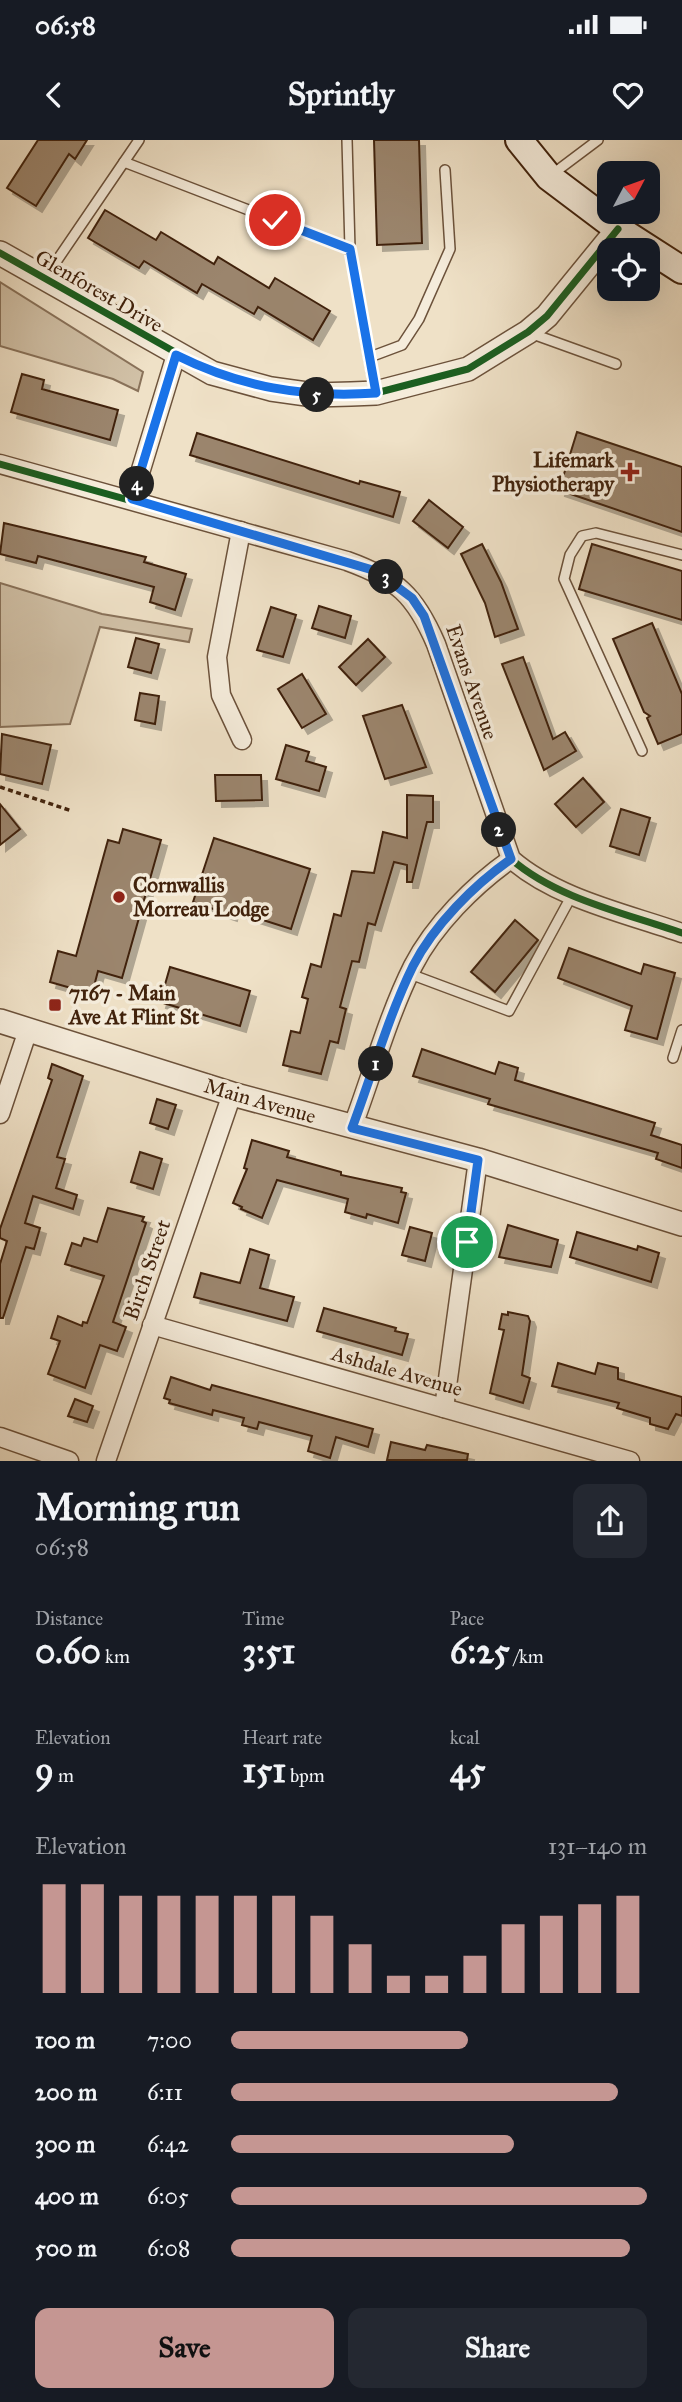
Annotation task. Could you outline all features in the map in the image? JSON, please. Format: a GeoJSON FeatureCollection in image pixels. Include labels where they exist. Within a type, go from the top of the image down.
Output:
{"type":"FeatureCollection","features":[{"type":"Feature","properties":{"kind":"main road"},"geometry":{"type":"LineString","coordinates":[[519,140],[549,177],[618,229],[682,270]]}},
{"type":"Feature","properties":{"kind":"street","name":"Glenforest Drive"},"geometry":{"type":"LineString","coordinates":[[0,253],[212,373],[271,389],[314,395],[376,393],[468,369],[528,332],[547,316],[618,229]]}},
{"type":"Feature","properties":{"kind":"street"},"geometry":{"type":"LineString","coordinates":[[132,499],[176,355]]}},
{"type":"Feature","properties":{"kind":"street","name":"Evans Avenue"},"geometry":{"type":"LineString","coordinates":[[0,464],[132,499],[376,571],[412,598],[436,644],[511,859]]}},
{"type":"Feature","properties":{"kind":"street"},"geometry":{"type":"LineString","coordinates":[[241,531],[217,657],[221,695],[242,740]]}},
{"type":"Feature","properties":{"kind":"street"},"geometry":{"type":"LineString","coordinates":[[352,1128],[410,974],[439,927],[495,870],[511,859],[527,873],[572,895],[682,933]]}},
{"type":"Feature","properties":{"kind":"street","name":"Main Avenue"},"geometry":{"type":"LineString","coordinates":[[0,1021],[232,1094],[478,1160],[682,1223]]}},
{"type":"Feature","properties":{"kind":"street"},"geometry":{"type":"LineString","coordinates":[[0,1114],[28,1030]]}},
{"type":"Feature","properties":{"kind":"street","name":"Birch Street"},"geometry":{"type":"LineString","coordinates":[[106,1461],[232,1094]]}},
{"type":"Feature","properties":{"kind":"street"},"geometry":{"type":"LineString","coordinates":[[444,1408],[478,1160]]}},
{"type":"Feature","properties":{"kind":"street","name":"Ashdale Avenue"},"geometry":{"type":"LineString","coordinates":[[152,1325],[630,1461]]}},
{"type":"Feature","properties":{"kind":"street"},"geometry":{"type":"LineString","coordinates":[[0,1437],[69,1461]]}},
{"type":"Feature","properties":{"kind":"lane"},"geometry":{"type":"LineString","coordinates":[[44,280],[139,140]]}},
{"type":"Feature","properties":{"kind":"lane"},"geometry":{"type":"LineString","coordinates":[[347,140],[350,249],[376,393]]}},
{"type":"Feature","properties":{"kind":"lane"},"geometry":{"type":"LineString","coordinates":[[549,177],[598,140]]}},
{"type":"Feature","properties":{"kind":"lane"},"geometry":{"type":"LineString","coordinates":[[124,162],[350,249]]}},
{"type":"Feature","properties":{"kind":"lane"},"geometry":{"type":"LineString","coordinates":[[370,357],[402,345],[419,319],[450,249],[444,170]]}},
{"type":"Feature","properties":{"kind":"lane"},"geometry":{"type":"LineString","coordinates":[[528,332],[616,364]]}},
{"type":"Feature","properties":{"kind":"lane"},"geometry":{"type":"LineString","coordinates":[[642,751],[564,579],[570,555],[582,536],[596,533],[682,555]]}},
{"type":"Feature","properties":{"kind":"lane"},"geometry":{"type":"LineString","coordinates":[[410,974],[509,1011],[572,895]]}},
{"type":"Feature","properties":{"kind":"lane"},"geometry":{"type":"LineString","coordinates":[[673,1058],[682,1031]]}},
{"type":"Feature","properties":{"kind":"path"},"geometry":{"type":"LineString","coordinates":[[0,786],[72,811]]}},
{"type":"Feature","properties":{"kind":"shaded area"},"geometry":{"type":"Polygon","coordinates":[[[0,282],[143,372],[138,391],[113,379],[0,346],[0,282]]]}},
{"type":"Feature","properties":{"kind":"shaded area"},"geometry":{"type":"Polygon","coordinates":[[[0,583],[102,614],[192,629],[189,642],[100,627],[70,724],[0,727],[0,583]]]}},
{"type":"Feature","properties":{"kind":"building"},"geometry":{"type":"Polygon","coordinates":[[[38,140],[87,140],[75,159],[69,154],[36,206],[7,188],[38,140]]]}},
{"type":"Feature","properties":{"kind":"building"},"geometry":{"type":"Polygon","coordinates":[[[374,140],[419,140],[422,243],[377,245],[374,140]]]}},
{"type":"Feature","properties":{"kind":"building"},"geometry":{"type":"Polygon","coordinates":[[[105,210],[156,240],[161,232],[214,264],[218,257],[269,288],[275,278],[330,311],[313,340],[258,307],[254,314],[202,284],[197,293],[144,261],[139,268],[88,238],[105,210]]]}},
{"type":"Feature","properties":{"kind":"building"},"geometry":{"type":"Polygon","coordinates":[[[22,374],[44,380],[42,389],[118,410],[110,440],[11,412],[22,374]]]}},
{"type":"Feature","properties":{"kind":"building"},"geometry":{"type":"Polygon","coordinates":[[[577,432],[682,467],[682,532],[559,490],[577,432]]]}},
{"type":"Feature","properties":{"kind":"building"},"geometry":{"type":"Polygon","coordinates":[[[197,433],[359,484],[360,481],[400,492],[393,517],[190,455],[197,433]]]}},
{"type":"Feature","properties":{"kind":"building"},"geometry":{"type":"Polygon","coordinates":[[[429,500],[463,527],[448,548],[413,521],[429,500]]]}},
{"type":"Feature","properties":{"kind":"building"},"geometry":{"type":"Polygon","coordinates":[[[4,523],[146,557],[144,562],[186,574],[175,610],[150,602],[154,587],[38,556],[36,563],[0,554],[4,523]]]}},
{"type":"Feature","properties":{"kind":"building"},"geometry":{"type":"Polygon","coordinates":[[[482,544],[501,582],[518,629],[495,637],[485,603],[461,554],[482,544]]]}},
{"type":"Feature","properties":{"kind":"building"},"geometry":{"type":"Polygon","coordinates":[[[592,544],[682,571],[682,620],[579,589],[592,544]]]}},
{"type":"Feature","properties":{"kind":"building"},"geometry":{"type":"Polygon","coordinates":[[[319,606],[351,616],[345,638],[312,628],[319,606]]]}},
{"type":"Feature","properties":{"kind":"building"},"geometry":{"type":"Polygon","coordinates":[[[271,607],[296,615],[283,657],[257,650],[271,607]]]}},
{"type":"Feature","properties":{"kind":"building"},"geometry":{"type":"Polygon","coordinates":[[[652,623],[682,694],[682,734],[658,744],[647,718],[650,716],[644,712],[613,639],[652,623]]]}},
{"type":"Feature","properties":{"kind":"building"},"geometry":{"type":"Polygon","coordinates":[[[136,638],[159,644],[151,673],[128,667],[136,638]]]}},
{"type":"Feature","properties":{"kind":"building"},"geometry":{"type":"Polygon","coordinates":[[[368,639],[385,657],[356,685],[339,667],[368,639]]]}},
{"type":"Feature","properties":{"kind":"building"},"geometry":{"type":"Polygon","coordinates":[[[523,657],[553,739],[565,732],[576,751],[544,770],[502,664],[523,657]]]}},
{"type":"Feature","properties":{"kind":"building"},"geometry":{"type":"Polygon","coordinates":[[[302,674],[326,714],[302,728],[278,689],[302,674]]]}},
{"type":"Feature","properties":{"kind":"building"},"geometry":{"type":"Polygon","coordinates":[[[140,693],[159,696],[155,724],[135,720],[140,693]]]}},
{"type":"Feature","properties":{"kind":"building"},"geometry":{"type":"Polygon","coordinates":[[[402,705],[426,767],[385,779],[363,716],[402,705]]]}},
{"type":"Feature","properties":{"kind":"building"},"geometry":{"type":"Polygon","coordinates":[[[2,734],[51,745],[42,784],[0,774],[2,734]]]}},
{"type":"Feature","properties":{"kind":"building"},"geometry":{"type":"Polygon","coordinates":[[[286,745],[309,752],[306,761],[326,767],[319,791],[276,779],[286,745]]]}},
{"type":"Feature","properties":{"kind":"building"},"geometry":{"type":"Polygon","coordinates":[[[215,775],[261,775],[262,800],[216,801],[215,775]]]}},
{"type":"Feature","properties":{"kind":"building"},"geometry":{"type":"Polygon","coordinates":[[[583,778],[604,802],[576,827],[555,804],[583,778]]]}},
{"type":"Feature","properties":{"kind":"building"},"geometry":{"type":"Polygon","coordinates":[[[407,795],[433,796],[433,822],[427,822],[412,882],[407,882],[407,865],[394,862],[375,925],[368,923],[359,962],[352,961],[340,1007],[346,1009],[338,1043],[330,1041],[321,1074],[283,1065],[291,1031],[300,1033],[308,999],[302,997],[311,964],[321,967],[334,914],[341,916],[352,871],[374,873],[383,832],[407,838],[407,795]]]}},
{"type":"Feature","properties":{"kind":"building"},"geometry":{"type":"Polygon","coordinates":[[[0,804],[20,829],[0,845],[0,804]]]}},
{"type":"Feature","properties":{"kind":"building"},"geometry":{"type":"Polygon","coordinates":[[[621,809],[650,818],[639,855],[610,846],[621,809]]]}},
{"type":"Feature","properties":{"kind":"building","name":"Cornwallis Morreau Lodge"},"geometry":{"type":"Polygon","coordinates":[[[123,829],[161,840],[122,978],[98,971],[92,994],[50,982],[58,951],[76,956],[108,840],[119,843],[123,829]]]}},
{"type":"Feature","properties":{"kind":"building"},"geometry":{"type":"Polygon","coordinates":[[[214,838],[310,869],[291,929],[232,910],[231,915],[193,902],[214,838]]]}},
{"type":"Feature","properties":{"kind":"building"},"geometry":{"type":"Polygon","coordinates":[[[515,920],[538,940],[495,992],[471,972],[515,920]]]}},
{"type":"Feature","properties":{"kind":"building"},"geometry":{"type":"Polygon","coordinates":[[[569,948],[641,974],[644,964],[675,973],[657,1039],[625,1030],[632,1006],[558,978],[569,948]]]}},
{"type":"Feature","properties":{"kind":"building"},"geometry":{"type":"Polygon","coordinates":[[[170,967],[250,991],[240,1026],[160,1002],[170,967]]]}},
{"type":"Feature","properties":{"kind":"building"},"geometry":{"type":"Polygon","coordinates":[[[422,1049],[495,1074],[499,1062],[518,1068],[515,1080],[655,1123],[651,1135],[682,1145],[682,1168],[656,1159],[658,1153],[488,1104],[490,1099],[413,1076],[422,1049]]]}},
{"type":"Feature","properties":{"kind":"building"},"geometry":{"type":"Polygon","coordinates":[[[52,1064],[83,1076],[57,1157],[65,1159],[56,1188],[77,1195],[73,1209],[33,1196],[25,1223],[40,1228],[34,1249],[26,1247],[3,1318],[0,1318],[0,1264],[7,1241],[0,1238],[0,1229],[52,1080],[48,1078],[52,1064]]]}},
{"type":"Feature","properties":{"kind":"building"},"geometry":{"type":"Polygon","coordinates":[[[157,1099],[176,1105],[168,1129],[150,1123],[157,1099]]]}},
{"type":"Feature","properties":{"kind":"building"},"geometry":{"type":"Polygon","coordinates":[[[252,1140],[289,1151],[287,1157],[341,1172],[341,1175],[402,1188],[401,1192],[406,1193],[398,1223],[367,1214],[366,1218],[345,1212],[348,1199],[277,1180],[262,1218],[241,1209],[242,1207],[233,1203],[247,1169],[244,1168],[252,1140]]]}},
{"type":"Feature","properties":{"kind":"building"},"geometry":{"type":"Polygon","coordinates":[[[140,1152],[162,1159],[153,1189],[131,1182],[140,1152]]]}},
{"type":"Feature","properties":{"kind":"building"},"geometry":{"type":"Polygon","coordinates":[[[108,1208],[144,1217],[142,1221],[146,1223],[113,1322],[126,1327],[117,1351],[100,1345],[85,1388],[48,1374],[60,1341],[51,1338],[58,1316],[82,1326],[83,1322],[87,1323],[104,1276],[65,1264],[72,1243],[81,1246],[84,1238],[97,1242],[108,1208]]]}},
{"type":"Feature","properties":{"kind":"building"},"geometry":{"type":"Polygon","coordinates":[[[508,1225],[558,1240],[551,1267],[499,1257],[508,1225]]]}},
{"type":"Feature","properties":{"kind":"building"},"geometry":{"type":"Polygon","coordinates":[[[410,1227],[432,1233],[425,1261],[402,1255],[410,1227]]]}},
{"type":"Feature","properties":{"kind":"building"},"geometry":{"type":"Polygon","coordinates":[[[577,1232],[637,1250],[638,1246],[659,1253],[651,1282],[570,1257],[577,1232]]]}},
{"type":"Feature","properties":{"kind":"building"},"geometry":{"type":"Polygon","coordinates":[[[250,1249],[269,1255],[260,1288],[294,1297],[287,1321],[194,1297],[201,1273],[240,1283],[250,1249]]]}},
{"type":"Feature","properties":{"kind":"building"},"geometry":{"type":"Polygon","coordinates":[[[324,1308],[396,1328],[395,1331],[408,1334],[402,1355],[317,1331],[324,1308]]]}},
{"type":"Feature","properties":{"kind":"building"},"geometry":{"type":"Polygon","coordinates":[[[508,1312],[528,1316],[530,1321],[522,1375],[530,1378],[523,1403],[490,1393],[504,1330],[499,1329],[502,1314],[508,1315],[508,1312]]]}},
{"type":"Feature","properties":{"kind":"building"},"geometry":{"type":"Polygon","coordinates":[[[558,1363],[595,1374],[598,1363],[618,1368],[618,1379],[682,1397],[682,1416],[676,1414],[668,1429],[650,1424],[650,1418],[617,1408],[619,1403],[552,1386],[558,1363]]]}},
{"type":"Feature","properties":{"kind":"building"},"geometry":{"type":"Polygon","coordinates":[[[171,1377],[210,1390],[212,1385],[373,1429],[368,1447],[336,1437],[330,1458],[308,1451],[312,1436],[259,1422],[257,1429],[242,1425],[244,1418],[213,1410],[212,1415],[169,1403],[170,1400],[164,1398],[171,1377]]]}},
{"type":"Feature","properties":{"kind":"building"},"geometry":{"type":"Polygon","coordinates":[[[75,1399],[93,1406],[87,1422],[68,1416],[75,1399]]]}},
{"type":"Feature","properties":{"kind":"building"},"geometry":{"type":"Polygon","coordinates":[[[391,1442],[425,1450],[427,1445],[468,1454],[467,1460],[387,1460],[391,1442]]]}},
{"type":"Feature","properties":{"kind":"cycle path"},"geometry":{"type":"LineString","coordinates":[[0,253],[212,373],[271,389],[314,395],[351,394],[376,393],[468,369],[528,332],[547,316],[618,229]]}},
{"type":"Feature","properties":{"kind":"cycle path"},"geometry":{"type":"LineString","coordinates":[[0,464],[347,561],[392,582],[412,601],[436,644],[511,859],[529,873],[570,895],[682,933]]}},
{"type":"Feature","properties":{"kind":"place","name":"Lifemark Physiotherapy"},"geometry":{"type":"Point","coordinates":[630,472]}},
{"type":"Feature","properties":{"kind":"place","name":"Cornwallis Morreau Lodge"},"geometry":{"type":"Point","coordinates":[119,897]}},
{"type":"Feature","properties":{"kind":"place","name":"7167 - Main Ave At Flint St"},"geometry":{"type":"Point","coordinates":[55,1005]}},
{"type":"Feature","properties":{"kind":"route"},"geometry":{"type":"LineString","coordinates":[[275,220],[350,249],[376,393],[314,395],[271,389],[212,373],[176,355],[132,499],[376,571],[396,583],[412,598],[424,616],[436,644],[503,844],[511,859],[495,870],[439,927],[414,966],[352,1128],[478,1160],[467,1242]]}}]}
